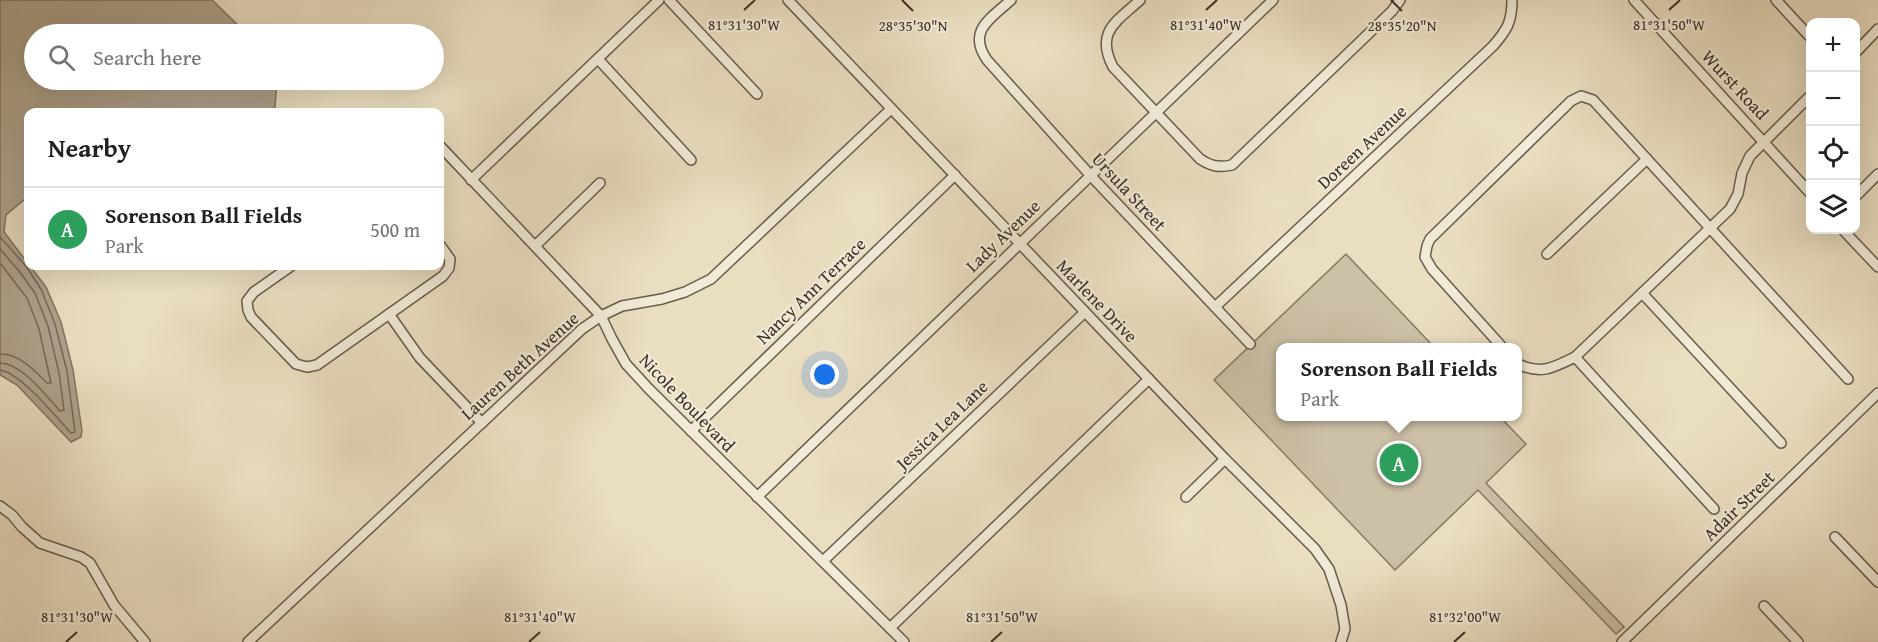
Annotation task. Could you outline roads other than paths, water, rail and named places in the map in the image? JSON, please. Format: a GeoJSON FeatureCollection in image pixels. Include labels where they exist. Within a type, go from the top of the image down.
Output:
{"type":"FeatureCollection","features":[{"type":"Feature","properties":{"kind":"street"},"geometry":{"type":"LineString","coordinates":[[471,180],[659,0]]}},
{"type":"Feature","properties":{"kind":"street"},"geometry":{"type":"LineString","coordinates":[[669,0],[757,94]]}},
{"type":"Feature","properties":{"kind":"street","name":"Marlene Drive"},"geometry":{"type":"LineString","coordinates":[[788,0],[1149,380],[1315,549],[1329,569],[1341,605],[1345,629],[1341,642]]}},
{"type":"Feature","properties":{"kind":"street","name":"Ursula Street"},"geometry":{"type":"LineString","coordinates":[[1011,0],[983,27],[978,41],[980,50],[1091,176],[1250,344]]}},
{"type":"Feature","properties":{"kind":"street"},"geometry":{"type":"LineString","coordinates":[[1140,0],[1110,28],[1105,44],[1108,57],[1113,67],[1200,159],[1211,166],[1221,168],[1232,165],[1400,0]]}},
{"type":"Feature","properties":{"kind":"street","name":"Lady Avenue"},"geometry":{"type":"LineString","coordinates":[[757,497],[1273,0]]}},
{"type":"Feature","properties":{"kind":"street","name":"Doreen Avenue"},"geometry":{"type":"LineString","coordinates":[[1215,307],[1493,46],[1506,31],[1512,15],[1512,0]]}},
{"type":"Feature","properties":{"kind":"street","name":"Wurst Road"},"geometry":{"type":"LineString","coordinates":[[1634,0],[1806,188]]}},
{"type":"Feature","properties":{"kind":"street"},"geometry":{"type":"LineString","coordinates":[[1776,0],[1806,34]]}},
{"type":"Feature","properties":{"kind":"street"},"geometry":{"type":"LineString","coordinates":[[1860,48],[1878,29]]}},
{"type":"Feature","properties":{"kind":"street"},"geometry":{"type":"LineString","coordinates":[[598,59],[691,160]]}},
{"type":"Feature","properties":{"kind":"street"},"geometry":{"type":"LineString","coordinates":[[1499,343],[1432,269],[1425,257],[1426,246],[1430,239],[1571,101],[1581,96],[1593,100],[1848,379]]}},
{"type":"Feature","properties":{"kind":"street"},"geometry":{"type":"LineString","coordinates":[[1522,365],[1538,371],[1560,365],[1575,357],[1730,209],[1738,194],[1742,173],[1750,156],[1806,100]]}},
{"type":"Feature","properties":{"kind":"street","name":"Lauren Beth Avenue"},"geometry":{"type":"LineString","coordinates":[[248,642],[582,329],[622,306],[686,292],[711,279],[891,109]]}},
{"type":"Feature","properties":{"kind":"street","name":"Nicole Boulevard"},"geometry":{"type":"LineString","coordinates":[[444,150],[601,316],[626,364],[904,642]]}},
{"type":"Feature","properties":{"kind":"street"},"geometry":{"type":"LineString","coordinates":[[1547,254],[1647,159]]}},
{"type":"Feature","properties":{"kind":"street"},"geometry":{"type":"LineString","coordinates":[[1860,192],[1878,174]]}},
{"type":"Feature","properties":{"kind":"street","name":"Nancy Ann Terrace"},"geometry":{"type":"LineString","coordinates":[[691,431],[955,175]]}},
{"type":"Feature","properties":{"kind":"street"},"geometry":{"type":"LineString","coordinates":[[535,246],[600,183]]}},
{"type":"Feature","properties":{"kind":"street"},"geometry":{"type":"LineString","coordinates":[[1848,234],[1878,267]]}},
{"type":"Feature","properties":{"kind":"street"},"geometry":{"type":"LineString","coordinates":[[285,270],[254,292],[247,301],[248,310],[251,317],[296,364],[307,368],[317,365],[443,276],[449,268],[450,260],[444,252]]}},
{"type":"Feature","properties":{"kind":"street"},"geometry":{"type":"LineString","coordinates":[[1642,293],[1781,443]]}},
{"type":"Feature","properties":{"kind":"street","name":"Jessica Lea Lane"},"geometry":{"type":"LineString","coordinates":[[823,561],[1085,312]]}},
{"type":"Feature","properties":{"kind":"street"},"geometry":{"type":"LineString","coordinates":[[389,314],[420,358],[482,423]]}},
{"type":"Feature","properties":{"kind":"street"},"geometry":{"type":"LineString","coordinates":[[1575,357],[1714,508]]}},
{"type":"Feature","properties":{"kind":"street"},"geometry":{"type":"LineString","coordinates":[[890,628],[1149,380]]}},
{"type":"Feature","properties":{"kind":"street","name":"Adair Street"},"geometry":{"type":"LineString","coordinates":[[1623,642],[1878,393]]}},
{"type":"Feature","properties":{"kind":"street"},"geometry":{"type":"LineString","coordinates":[[1186,497],[1225,459]]}},
{"type":"Feature","properties":{"kind":"street"},"geometry":{"type":"LineString","coordinates":[[0,507],[12,515],[40,543],[90,562],[114,605],[145,642]]}},
{"type":"Feature","properties":{"kind":"street"},"geometry":{"type":"LineString","coordinates":[[1835,537],[1878,582]]}},
{"type":"Feature","properties":{"kind":"street"},"geometry":{"type":"LineString","coordinates":[[1764,606],[1798,642]]}},
{"type":"Feature","properties":{"kind":"water"},"geometry":{"type":"Polygon","coordinates":[[[0,0],[212,0],[237,24],[24,24],[24,90],[276,90],[274,108],[24,108],[24,200],[6,215],[4,232],[24,258],[24,270],[33,270],[46,287],[61,322],[73,370],[81,437],[71,442],[17,385],[0,375],[0,0]]]}},
{"type":"Feature","properties":{"kind":"place","name":"Sorenson Ball Fields"},"geometry":{"type":"Point","coordinates":[1399,463]}}]}
